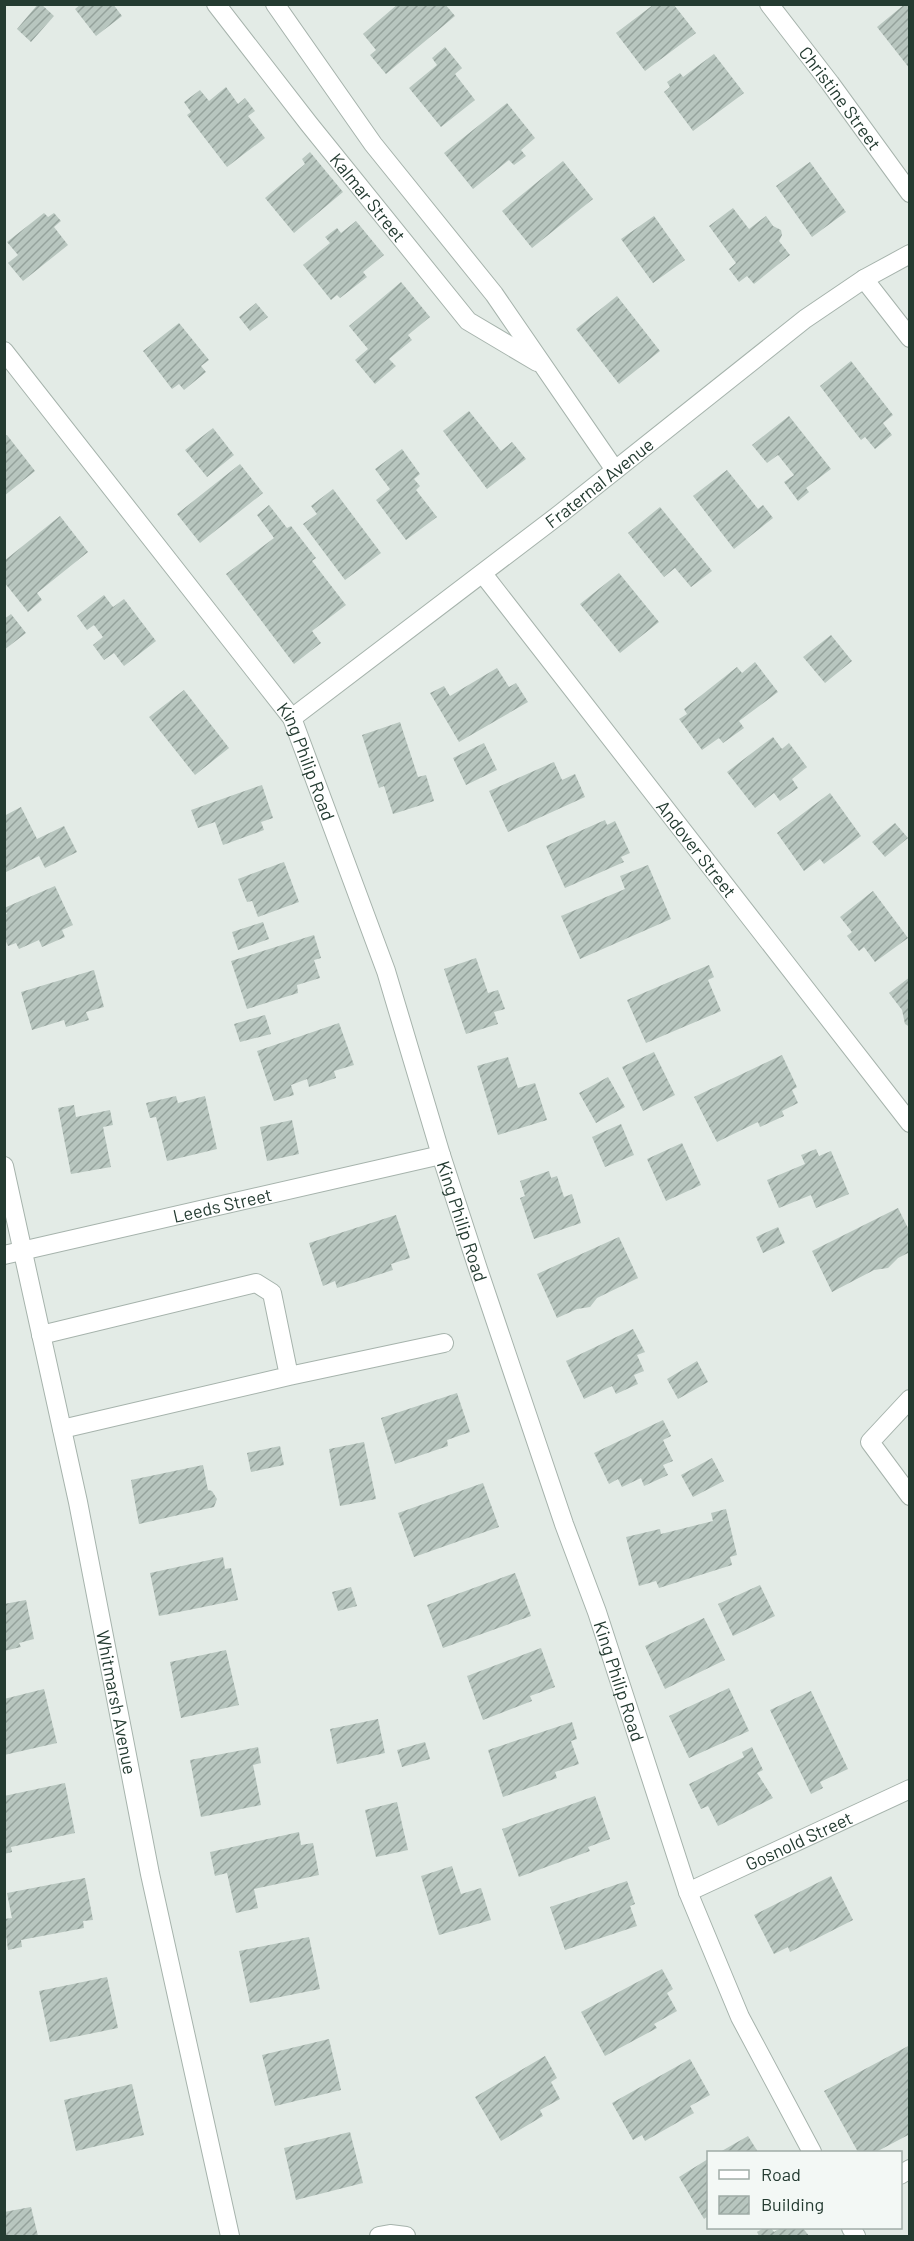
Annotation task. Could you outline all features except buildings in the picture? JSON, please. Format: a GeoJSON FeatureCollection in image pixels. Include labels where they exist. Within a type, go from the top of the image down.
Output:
{"type":"FeatureCollection","features":[{"type":"Feature","properties":{"kind":"street","name":"Kalmar Street"},"geometry":{"type":"LineString","coordinates":[[216,4],[468,321],[544,366]]}},
{"type":"Feature","properties":{"kind":"street","name":"Kalmar Street"},"geometry":{"type":"LineString","coordinates":[[275,4],[373,144],[494,294],[615,470]]}},
{"type":"Feature","properties":{"kind":"street","name":"Christine Street"},"geometry":{"type":"LineString","coordinates":[[769,4],[830,83],[909,193]]}},
{"type":"Feature","properties":{"kind":"street","name":"Fraternal Avenue"},"geometry":{"type":"LineString","coordinates":[[292,718],[483,573],[805,319],[864,279],[909,254]]}},
{"type":"Feature","properties":{"kind":"street"},"geometry":{"type":"LineString","coordinates":[[864,279],[909,338]]}},
{"type":"Feature","properties":{"kind":"street","name":"King Philip Road"},"geometry":{"type":"LineString","coordinates":[[4,351],[292,718],[386,972],[441,1155],[543,1464],[603,1629],[688,1892],[740,2017],[811,2151]]}},
{"type":"Feature","properties":{"kind":"street","name":"Andover Street"},"geometry":{"type":"LineString","coordinates":[[483,573],[909,1123]]}},
{"type":"Feature","properties":{"kind":"street","name":"Leeds Street"},"geometry":{"type":"LineString","coordinates":[[4,1255],[441,1155]]}},
{"type":"Feature","properties":{"kind":"street","name":"Whitmarsh Avenue"},"geometry":{"type":"LineString","coordinates":[[4,1166],[62,1429],[150,1874],[230,2236]]}},
{"type":"Feature","properties":{"kind":"street"},"geometry":{"type":"LineString","coordinates":[[41,1335],[256,1282],[272,1293],[290,1376]]}},
{"type":"Feature","properties":{"kind":"street"},"geometry":{"type":"LineString","coordinates":[[62,1429],[444,1343]]}},
{"type":"Feature","properties":{"kind":"street"},"geometry":{"type":"LineString","coordinates":[[909,1399],[870,1442],[909,1496]]}},
{"type":"Feature","properties":{"kind":"street","name":"Gosnold Street"},"geometry":{"type":"LineString","coordinates":[[688,1892],[909,1789]]}},
{"type":"Feature","properties":{"kind":"street"},"geometry":{"type":"LineString","coordinates":[[379,2236],[390,2234],[406,2236]]}}]}
